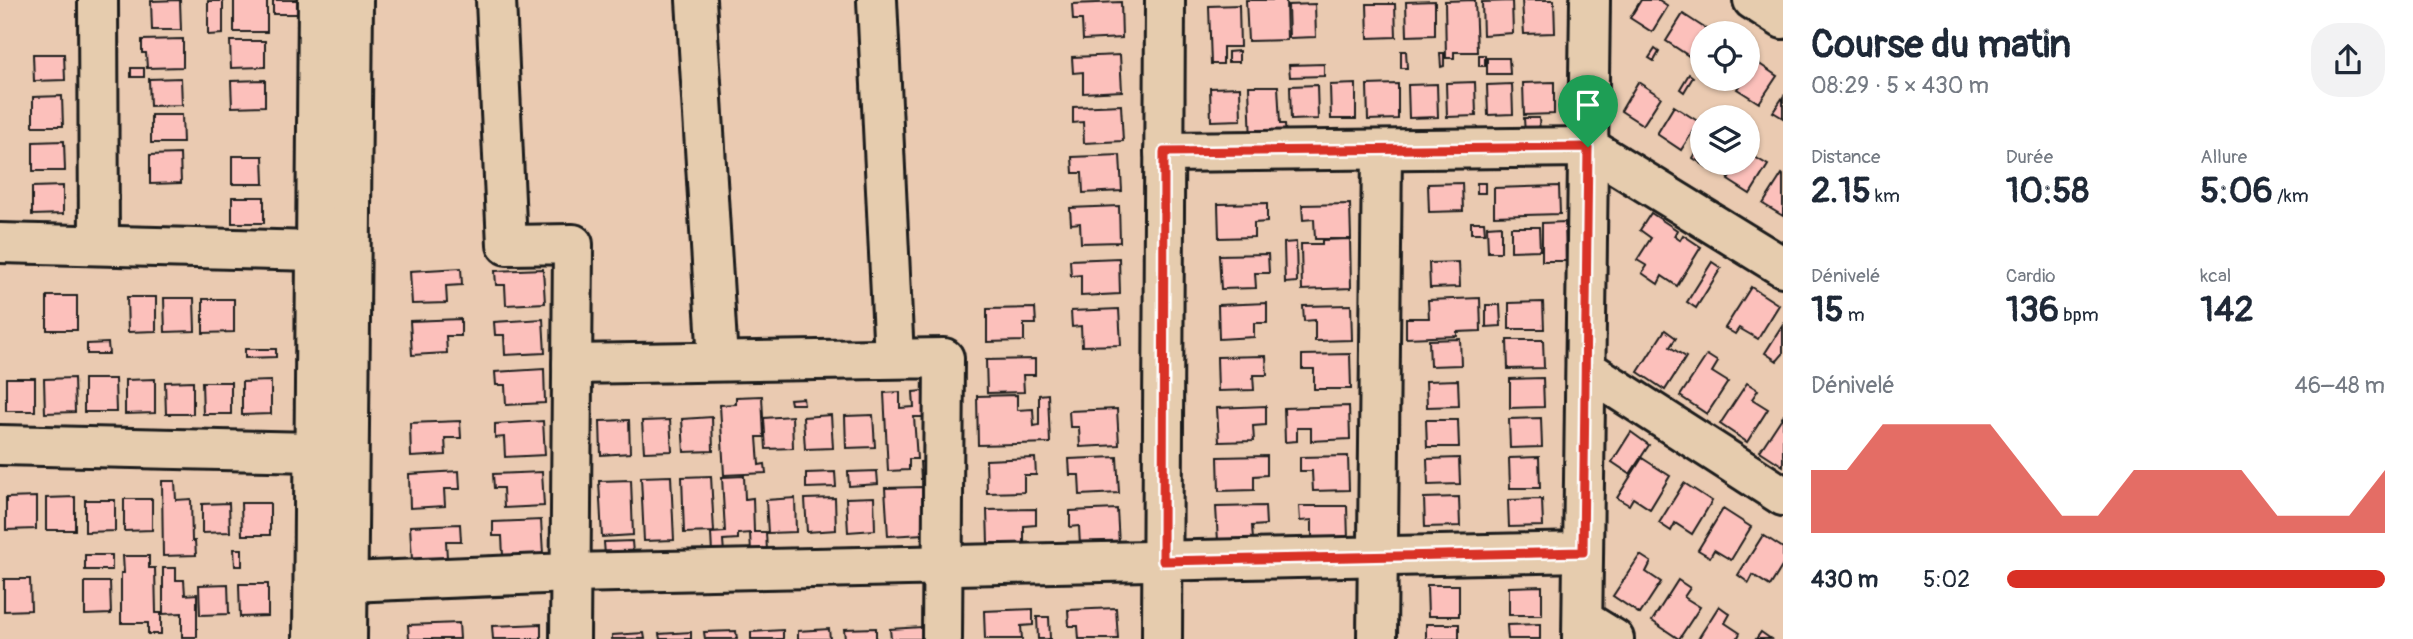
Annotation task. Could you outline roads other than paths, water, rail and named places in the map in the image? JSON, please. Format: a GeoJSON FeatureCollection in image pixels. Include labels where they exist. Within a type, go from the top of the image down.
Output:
{"type":"FeatureCollection","features":[{"type":"Feature","properties":{"kind":"street"},"geometry":{"type":"LineString","coordinates":[[98,0],[99,245]]}},
{"type":"Feature","properties":{"kind":"street"},"geometry":{"type":"LineString","coordinates":[[313,639],[318,0]]}},
{"type":"Feature","properties":{"kind":"street"},"geometry":{"type":"LineString","coordinates":[[347,639],[353,0]]}},
{"type":"Feature","properties":{"kind":"street"},"geometry":{"type":"LineString","coordinates":[[496,0],[507,245],[573,244],[570,639]]}},
{"type":"Feature","properties":{"kind":"street"},"geometry":{"type":"LineString","coordinates":[[696,0],[718,362]]}},
{"type":"Feature","properties":{"kind":"street"},"geometry":{"type":"LineString","coordinates":[[877,0],[894,358]]}},
{"type":"Feature","properties":{"kind":"street"},"geometry":{"type":"LineString","coordinates":[[1162,639],[1165,0]]}},
{"type":"Feature","properties":{"kind":"street"},"geometry":{"type":"LineString","coordinates":[[1590,0],[1583,552],[1593,633]]}},
{"type":"Feature","properties":{"kind":"street"},"geometry":{"type":"LineString","coordinates":[[1753,0],[1783,19]]}},
{"type":"Feature","properties":{"kind":"street"},"geometry":{"type":"LineString","coordinates":[[1164,152],[1588,147],[1783,267]]}},
{"type":"Feature","properties":{"kind":"street"},"geometry":{"type":"LineString","coordinates":[[1377,639],[1382,150]]}},
{"type":"Feature","properties":{"kind":"street"},"geometry":{"type":"LineString","coordinates":[[0,243],[316,251]]}},
{"type":"Feature","properties":{"kind":"street"},"geometry":{"type":"LineString","coordinates":[[572,364],[944,358],[942,639]]}},
{"type":"Feature","properties":{"kind":"street"},"geometry":{"type":"LineString","coordinates":[[1586,369],[1783,496]]}},
{"type":"Feature","properties":{"kind":"street"},"geometry":{"type":"LineString","coordinates":[[0,445],[314,452]]}},
{"type":"Feature","properties":{"kind":"street"},"geometry":{"type":"LineString","coordinates":[[348,582],[570,573],[1583,552]]}}]}
